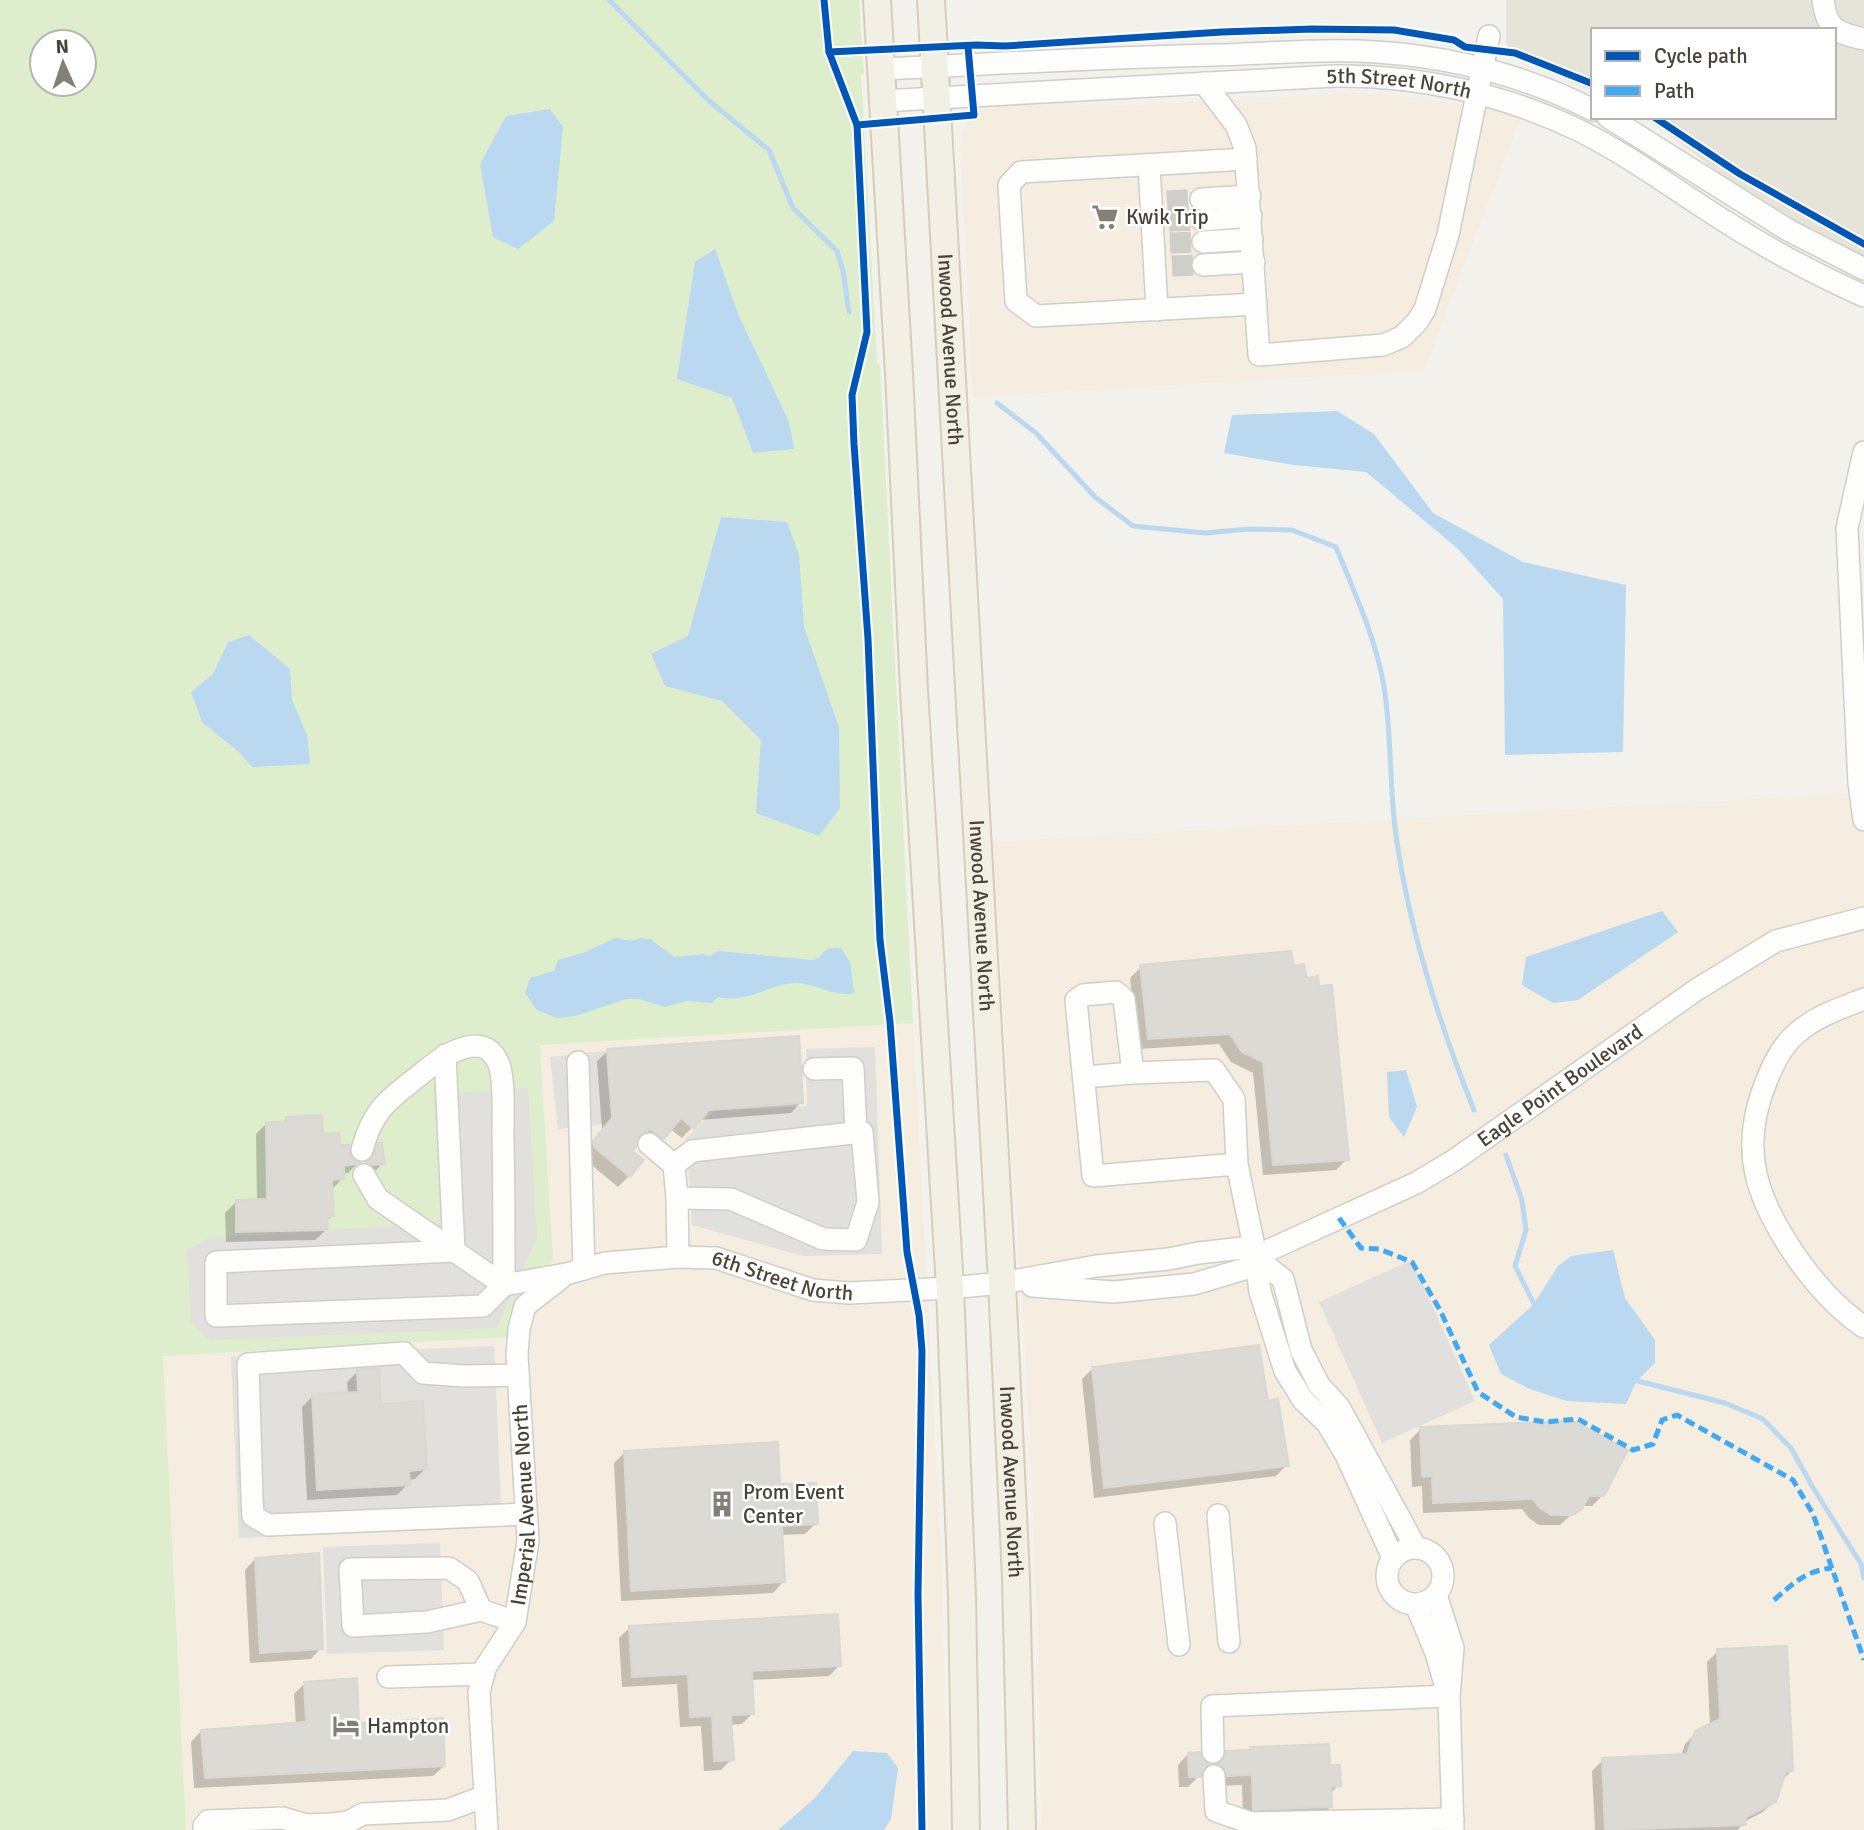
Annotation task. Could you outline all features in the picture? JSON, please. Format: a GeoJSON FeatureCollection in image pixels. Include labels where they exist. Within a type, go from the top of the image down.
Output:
{"type":"FeatureCollection","features":[{"type":"Feature","properties":{"kind":"main road"},"geometry":{"type":"LineString","coordinates":[[877,0],[950,1288],[962,1596],[966,1830]]}},
{"type":"Feature","properties":{"kind":"main road","name":"Inwood Avenue North"},"geometry":{"type":"LineString","coordinates":[[931,0],[1002,1283],[1016,1578],[1022,1830]]}},
{"type":"Feature","properties":{"kind":"street"},"geometry":{"type":"LineString","coordinates":[[1823,0],[1826,20],[1834,28]]}},
{"type":"Feature","properties":{"kind":"street"},"geometry":{"type":"LineString","coordinates":[[1836,30],[1864,39]]}},
{"type":"Feature","properties":{"kind":"street"},"geometry":{"type":"LineString","coordinates":[[1204,83],[1229,114],[1241,135],[1246,154],[1259,355],[1373,347],[1393,342],[1410,331],[1425,309],[1457,198],[1489,36]]}},
{"type":"Feature","properties":{"kind":"street","name":"5th Street North"},"geometry":{"type":"LineString","coordinates":[[881,69],[1167,56],[1356,51],[1411,55],[1482,69],[1540,87],[1591,109]]}},
{"type":"Feature","properties":{"kind":"street","name":"5th Street North"},"geometry":{"type":"LineString","coordinates":[[882,101],[1354,76],[1407,80],[1478,94],[1529,109],[1591,137],[1771,249],[1864,296]]}},
{"type":"Feature","properties":{"kind":"street"},"geometry":{"type":"LineString","coordinates":[[1611,119],[1788,230],[1864,269]]}},
{"type":"Feature","properties":{"kind":"street"},"geometry":{"type":"LineString","coordinates":[[1246,154],[1149,165],[1021,172],[1009,185],[1016,301],[1036,316],[1256,304]]}},
{"type":"Feature","properties":{"kind":"street"},"geometry":{"type":"LineString","coordinates":[[1149,165],[1160,212],[1162,244],[1163,267],[1157,310]]}},
{"type":"Feature","properties":{"kind":"street"},"geometry":{"type":"LineString","coordinates":[[1202,209],[1251,206]]}},
{"type":"Feature","properties":{"kind":"street"},"geometry":{"type":"LineString","coordinates":[[1203,242],[1252,239]]}},
{"type":"Feature","properties":{"kind":"street"},"geometry":{"type":"LineString","coordinates":[[1203,265],[1254,262]]}},
{"type":"Feature","properties":{"kind":"street"},"geometry":{"type":"LineString","coordinates":[[1864,452],[1847,528],[1859,783],[1864,820]]}},
{"type":"Feature","properties":{"kind":"street","name":"Eagle Point Boulevard"},"geometry":{"type":"LineString","coordinates":[[1002,1283],[1114,1292],[1194,1284],[1251,1267],[1256,1256],[1416,1183],[1475,1146],[1696,990],[1776,941],[1864,918]]}},
{"type":"Feature","properties":{"kind":"street"},"geometry":{"type":"LineString","coordinates":[[1133,1073],[1124,999],[1116,992],[1083,995],[1076,1000],[1093,1176],[1237,1164]]}},
{"type":"Feature","properties":{"kind":"street"},"geometry":{"type":"LineString","coordinates":[[1864,999],[1811,1023],[1796,1034],[1781,1051],[1757,1103],[1753,1144],[1755,1172],[1762,1198],[1774,1224],[1828,1297],[1864,1327]]}},
{"type":"Feature","properties":{"kind":"street"},"geometry":{"type":"LineString","coordinates":[[362,1150],[368,1127],[381,1107],[445,1055],[475,1045],[489,1051],[499,1062],[503,1105],[504,1285],[483,1306],[216,1316],[216,1262],[454,1251]]}},
{"type":"Feature","properties":{"kind":"street"},"geometry":{"type":"LineString","coordinates":[[445,1055],[454,1251]]}},
{"type":"Feature","properties":{"kind":"street"},"geometry":{"type":"LineString","coordinates":[[575,1272],[578,1062]]}},
{"type":"Feature","properties":{"kind":"street"},"geometry":{"type":"LineString","coordinates":[[814,1069],[853,1068],[856,1133]]}},
{"type":"Feature","properties":{"kind":"street"},"geometry":{"type":"LineString","coordinates":[[1084,1077],[1214,1070],[1234,1099],[1237,1164],[1256,1256],[1260,1292],[1285,1371],[1303,1400],[1326,1423],[1345,1453],[1393,1559]]}},
{"type":"Feature","properties":{"kind":"street"},"geometry":{"type":"LineString","coordinates":[[674,1164],[692,1151],[862,1132],[868,1202],[856,1240],[823,1239],[730,1199],[677,1198]]}},
{"type":"Feature","properties":{"kind":"street"},"geometry":{"type":"LineString","coordinates":[[649,1144],[674,1164],[678,1257]]}},
{"type":"Feature","properties":{"kind":"street"},"geometry":{"type":"LineString","coordinates":[[364,1175],[377,1199],[504,1285]]}},
{"type":"Feature","properties":{"kind":"street"},"geometry":{"type":"LineString","coordinates":[[1002,1283],[1096,1266],[1243,1248],[1256,1256],[1283,1279],[1301,1350],[1319,1385],[1339,1407],[1416,1548]]}},
{"type":"Feature","properties":{"kind":"street","name":"6th Street North"},"geometry":{"type":"LineString","coordinates":[[504,1285],[575,1272],[605,1263],[678,1257],[716,1258],[813,1290],[849,1293],[1002,1283]]}},
{"type":"Feature","properties":{"kind":"street","name":"Imperial Avenue North"},"geometry":{"type":"LineString","coordinates":[[488,1830],[479,1692],[484,1674],[515,1622],[528,1541],[518,1375],[519,1329],[525,1306],[575,1272]]}},
{"type":"Feature","properties":{"kind":"street"},"geometry":{"type":"LineString","coordinates":[[518,1375],[464,1377],[423,1373],[404,1353],[248,1364],[253,1516],[268,1525],[526,1514]]}},
{"type":"Feature","properties":{"kind":"street"},"geometry":{"type":"LineString","coordinates":[[1218,1515],[1229,1642]]}},
{"type":"Feature","properties":{"kind":"street"},"geometry":{"type":"LineString","coordinates":[[1166,1523],[1179,1645]]}},
{"type":"Feature","properties":{"kind":"street"},"geometry":{"type":"LineString","coordinates":[[1416,1548],[1431,1553],[1441,1566],[1443,1582],[1436,1595],[1416,1605],[1399,1600],[1392,1593],[1386,1576],[1393,1559],[1399,1553],[1416,1548]]}},
{"type":"Feature","properties":{"kind":"street"},"geometry":{"type":"LineString","coordinates":[[481,1610],[467,1581],[449,1568],[350,1569],[353,1626],[427,1622],[481,1610],[515,1622]]}},
{"type":"Feature","properties":{"kind":"street"},"geometry":{"type":"LineString","coordinates":[[1214,1776],[1216,1811],[1251,1823],[1453,1824],[1449,1696],[1453,1648],[1436,1595]]}},
{"type":"Feature","properties":{"kind":"street"},"geometry":{"type":"LineString","coordinates":[[1416,1605],[1436,1653],[1449,1696]]}},
{"type":"Feature","properties":{"kind":"street"},"geometry":{"type":"LineString","coordinates":[[388,1677],[484,1674]]}},
{"type":"Feature","properties":{"kind":"street"},"geometry":{"type":"LineString","coordinates":[[1213,1752],[1212,1706],[1449,1696]]}},
{"type":"Feature","properties":{"kind":"street"},"geometry":{"type":"LineString","coordinates":[[204,1830],[208,1821],[283,1818],[307,1825],[348,1822],[357,1816],[373,1812],[447,1820],[485,1796]]}},
{"type":"Feature","properties":{"kind":"shaded area"},"geometry":{"type":"Polygon","coordinates":[[[1506,0],[1864,0],[1864,258],[1809,230],[1741,190],[1645,119],[1836,119],[1836,28],[1591,28],[1591,90],[1520,61],[1510,55],[1506,43],[1506,0]]]}},
{"type":"Feature","properties":{"kind":"shaded area"},"geometry":{"type":"Polygon","coordinates":[[[1352,93],[1401,96],[1506,111],[1521,117],[1424,370],[973,397],[960,144],[962,131],[971,117],[990,105],[1050,101],[1097,107],[1352,93]]]}},
{"type":"Feature","properties":{"kind":"shaded area"},"geometry":{"type":"Polygon","coordinates":[[[1864,793],[1864,1830],[1041,1830],[1038,1637],[1027,1383],[993,842],[1864,793]]]}},
{"type":"Feature","properties":{"kind":"shaded area"},"geometry":{"type":"Polygon","coordinates":[[[913,1023],[942,1573],[947,1830],[186,1830],[163,1356],[509,1337],[519,1302],[526,1289],[553,1261],[540,1045],[913,1023]]]}},
{"type":"Feature","properties":{"kind":"shaded area"},"geometry":{"type":"Polygon","coordinates":[[[875,1047],[882,1254],[803,1256],[692,1225],[686,1138],[714,1111],[807,1106],[806,1049],[875,1047]]]}},
{"type":"Feature","properties":{"kind":"shaded area"},"geometry":{"type":"Polygon","coordinates":[[[605,1051],[612,1123],[558,1129],[550,1057],[605,1051]]]}},
{"type":"Feature","properties":{"kind":"shaded area"},"geometry":{"type":"Polygon","coordinates":[[[528,1088],[537,1237],[497,1328],[210,1340],[191,1322],[187,1250],[209,1238],[442,1223],[434,1094],[528,1088]]]}},
{"type":"Feature","properties":{"kind":"shaded area"},"geometry":{"type":"Polygon","coordinates":[[[1412,1260],[1475,1401],[1382,1443],[1319,1302],[1412,1260]]]}},
{"type":"Feature","properties":{"kind":"shaded area"},"geometry":{"type":"Polygon","coordinates":[[[494,1346],[502,1527],[239,1538],[231,1357],[494,1346]],[[378,1361],[356,1362],[358,1392],[318,1490],[409,1485],[409,1471],[427,1469],[423,1402],[381,1404],[378,1361]]]}},
{"type":"Feature","properties":{"kind":"shaded area"},"geometry":{"type":"Polygon","coordinates":[[[440,1543],[444,1650],[327,1654],[323,1547],[440,1543]]]}},
{"type":"Feature","properties":{"kind":"green space"},"geometry":{"type":"Polygon","coordinates":[[[0,0],[859,0],[913,1023],[540,1045],[553,1261],[529,1285],[515,1315],[509,1337],[163,1356],[186,1830],[0,1830],[0,0]]]}},
{"type":"Feature","properties":{"kind":"water"},"geometry":{"type":"Polygon","coordinates":[[[550,109],[563,127],[554,221],[518,249],[493,237],[480,164],[506,116],[550,109]]]}},
{"type":"Feature","properties":{"kind":"water"},"geometry":{"type":"Polygon","coordinates":[[[715,249],[738,314],[789,422],[794,449],[753,453],[732,398],[677,379],[695,262],[715,249]]]}},
{"type":"Feature","properties":{"kind":"water"},"geometry":{"type":"Polygon","coordinates":[[[1337,411],[1374,434],[1433,513],[1523,562],[1626,585],[1623,752],[1505,755],[1503,599],[1457,548],[1366,472],[1294,465],[1224,453],[1232,415],[1337,411]]]}},
{"type":"Feature","properties":{"kind":"water"},"geometry":{"type":"Polygon","coordinates":[[[721,517],[787,522],[799,555],[804,627],[839,727],[840,808],[819,836],[756,813],[761,740],[722,701],[665,686],[651,654],[688,636],[721,517]]]}},
{"type":"Feature","properties":{"kind":"water"},"geometry":{"type":"Polygon","coordinates":[[[249,635],[290,669],[292,700],[307,735],[310,764],[252,767],[240,753],[202,722],[191,692],[213,674],[228,642],[249,635]]]}},
{"type":"Feature","properties":{"kind":"water"},"geometry":{"type":"Polygon","coordinates":[[[1662,911],[1678,932],[1578,1000],[1553,1003],[1522,985],[1526,957],[1662,911]]]}},
{"type":"Feature","properties":{"kind":"water"},"geometry":{"type":"Polygon","coordinates":[[[615,938],[631,941],[650,939],[675,957],[703,954],[709,956],[718,951],[813,960],[828,949],[841,948],[850,962],[854,993],[838,993],[794,983],[739,998],[718,997],[712,1003],[687,1001],[664,1007],[639,999],[626,999],[575,1016],[557,1018],[537,1010],[525,993],[530,978],[554,971],[558,960],[583,953],[615,938]]]}},
{"type":"Feature","properties":{"kind":"water"},"geometry":{"type":"Polygon","coordinates":[[[1406,1070],[1417,1107],[1404,1137],[1389,1117],[1387,1072],[1406,1070]]]}},
{"type":"Feature","properties":{"kind":"water"},"geometry":{"type":"Polygon","coordinates":[[[1613,1250],[1625,1298],[1655,1340],[1655,1363],[1636,1382],[1626,1404],[1567,1401],[1530,1389],[1501,1374],[1489,1345],[1533,1305],[1558,1266],[1571,1256],[1613,1250]]]}},
{"type":"Feature","properties":{"kind":"water"},"geometry":{"type":"Polygon","coordinates":[[[853,1751],[887,1753],[898,1768],[891,1819],[884,1830],[778,1830],[815,1798],[853,1751]]]}},
{"type":"Feature","properties":{"kind":"building"},"geometry":{"type":"Polygon","coordinates":[[[1291,951],[1294,966],[1304,964],[1307,978],[1318,976],[1319,986],[1332,985],[1349,1160],[1273,1165],[1263,1062],[1242,1052],[1230,1034],[1148,1039],[1140,965],[1291,951]]]}},
{"type":"Feature","properties":{"kind":"building"},"geometry":{"type":"Polygon","coordinates":[[[799,1036],[803,1103],[709,1110],[694,1129],[681,1118],[664,1139],[650,1129],[639,1136],[632,1151],[644,1160],[630,1177],[594,1147],[593,1141],[612,1118],[607,1049],[799,1036]]]}},
{"type":"Feature","properties":{"kind":"building"},"geometry":{"type":"Polygon","coordinates":[[[322,1115],[323,1134],[339,1133],[340,1145],[350,1145],[352,1158],[361,1163],[344,1166],[344,1179],[332,1180],[334,1216],[328,1216],[327,1230],[236,1232],[236,1200],[267,1199],[266,1122],[286,1122],[286,1117],[322,1115]]]}},
{"type":"Feature","properties":{"kind":"building"},"geometry":{"type":"Polygon","coordinates":[[[378,1143],[382,1143],[385,1164],[372,1165],[366,1162],[374,1155],[378,1143]]]}},
{"type":"Feature","properties":{"kind":"building"},"geometry":{"type":"Polygon","coordinates":[[[1259,1345],[1268,1401],[1278,1399],[1289,1466],[1104,1488],[1092,1367],[1259,1345]]]}},
{"type":"Feature","properties":{"kind":"building"},"geometry":{"type":"Polygon","coordinates":[[[379,1368],[381,1404],[423,1401],[427,1469],[409,1471],[410,1485],[317,1490],[312,1394],[358,1392],[357,1369],[379,1368]]]}},
{"type":"Feature","properties":{"kind":"building"},"geometry":{"type":"Polygon","coordinates":[[[1573,1421],[1628,1450],[1604,1496],[1589,1496],[1582,1509],[1573,1515],[1551,1515],[1533,1499],[1433,1503],[1432,1476],[1422,1477],[1420,1427],[1573,1421]]]}},
{"type":"Feature","properties":{"kind":"building","name":"Prom Event Center"},"geometry":{"type":"Polygon","coordinates":[[[778,1442],[780,1484],[816,1483],[818,1524],[782,1526],[785,1582],[631,1591],[624,1451],[778,1442]]]}},
{"type":"Feature","properties":{"kind":"building"},"geometry":{"type":"Polygon","coordinates":[[[319,1553],[323,1649],[260,1653],[255,1558],[319,1553]]]}},
{"type":"Feature","properties":{"kind":"building"},"geometry":{"type":"Polygon","coordinates":[[[838,1614],[841,1666],[752,1671],[754,1714],[731,1715],[734,1760],[714,1761],[712,1716],[690,1717],[688,1674],[632,1677],[629,1626],[838,1614]]]}},
{"type":"Feature","properties":{"kind":"building"},"geometry":{"type":"Polygon","coordinates":[[[1787,1646],[1793,1771],[1786,1772],[1776,1802],[1746,1817],[1746,1825],[1605,1830],[1602,1758],[1687,1754],[1695,1731],[1720,1719],[1717,1649],[1787,1646]]]}},
{"type":"Feature","properties":{"kind":"building","name":"Hampton"},"geometry":{"type":"Polygon","coordinates":[[[357,1678],[359,1723],[443,1718],[445,1766],[205,1778],[201,1730],[306,1722],[304,1682],[357,1678]]]}},
{"type":"Feature","properties":{"kind":"building"},"geometry":{"type":"Polygon","coordinates":[[[1329,1744],[1330,1765],[1340,1765],[1341,1786],[1331,1787],[1332,1807],[1253,1810],[1252,1775],[1227,1776],[1225,1768],[1218,1764],[1224,1759],[1226,1751],[1251,1750],[1250,1747],[1329,1744]]]}},
{"type":"Feature","properties":{"kind":"building"},"geometry":{"type":"Polygon","coordinates":[[[1200,1752],[1202,1759],[1209,1764],[1201,1777],[1189,1777],[1188,1753],[1200,1752]]]}},
{"type":"Feature","properties":{"kind":"waterway"},"geometry":{"type":"LineString","coordinates":[[609,0],[708,100],[769,150],[793,208],[837,251],[849,312]]}},
{"type":"Feature","properties":{"kind":"waterway"},"geometry":{"type":"LineString","coordinates":[[997,403],[1036,433],[1095,497],[1133,526],[1205,533],[1249,529],[1292,530],[1336,547],[1364,616],[1384,687],[1396,835],[1408,904],[1438,1010],[1474,1110]]}},
{"type":"Feature","properties":{"kind":"waterway"},"geometry":{"type":"LineString","coordinates":[[1506,1155],[1522,1200],[1526,1230],[1515,1266],[1537,1310]]}},
{"type":"Feature","properties":{"kind":"waterway"},"geometry":{"type":"LineString","coordinates":[[1630,1379],[1725,1403],[1763,1419],[1791,1448],[1861,1564],[1864,1578]]}},
{"type":"Feature","properties":{"kind":"tunnel"},"geometry":{"type":"LineString","coordinates":[[1167,201],[1201,199]]}},
{"type":"Feature","properties":{"kind":"tunnel"},"geometry":{"type":"LineString","coordinates":[[1169,221],[1202,220]]}},
{"type":"Feature","properties":{"kind":"tunnel"},"geometry":{"type":"LineString","coordinates":[[1170,243],[1203,242]]}},
{"type":"Feature","properties":{"kind":"tunnel"},"geometry":{"type":"LineString","coordinates":[[1172,266],[1203,265]]}},
{"type":"Feature","properties":{"kind":"marked path"},"geometry":{"type":"LineString","coordinates":[[1339,1218],[1361,1248],[1379,1249],[1412,1262],[1440,1310],[1478,1392],[1516,1417],[1545,1422],[1578,1419],[1633,1450],[1653,1444],[1662,1420],[1677,1415],[1793,1480],[1813,1514],[1864,1660]]}},
{"type":"Feature","properties":{"kind":"marked path"},"geometry":{"type":"LineString","coordinates":[[1774,1600],[1807,1575],[1832,1568]]}},
{"type":"Feature","properties":{"kind":"cycle path"},"geometry":{"type":"LineString","coordinates":[[824,0],[829,52],[857,125],[867,332],[852,395],[868,639],[880,940],[890,1022],[907,1252],[919,1315],[922,1351],[918,1594],[922,1830]]}},
{"type":"Feature","properties":{"kind":"cycle path"},"geometry":{"type":"LineString","coordinates":[[829,52],[1005,46],[1222,32],[1394,30],[1454,40],[1465,47],[1515,53],[1591,83]]}},
{"type":"Feature","properties":{"kind":"cycle path"},"geometry":{"type":"LineString","coordinates":[[857,125],[974,115],[968,47]]}},
{"type":"Feature","properties":{"kind":"cycle path"},"geometry":{"type":"LineString","coordinates":[[1657,119],[1740,174],[1864,244]]}},
{"type":"Feature","properties":{"kind":"place","name":"Kwik Trip"},"geometry":{"type":"Point","coordinates":[1105,217]}},
{"type":"Feature","properties":{"kind":"place","name":"Prom Event Center"},"geometry":{"type":"Point","coordinates":[722,1504]}},
{"type":"Feature","properties":{"kind":"place","name":"Hampton"},"geometry":{"type":"Point","coordinates":[346,1726]}}]}
